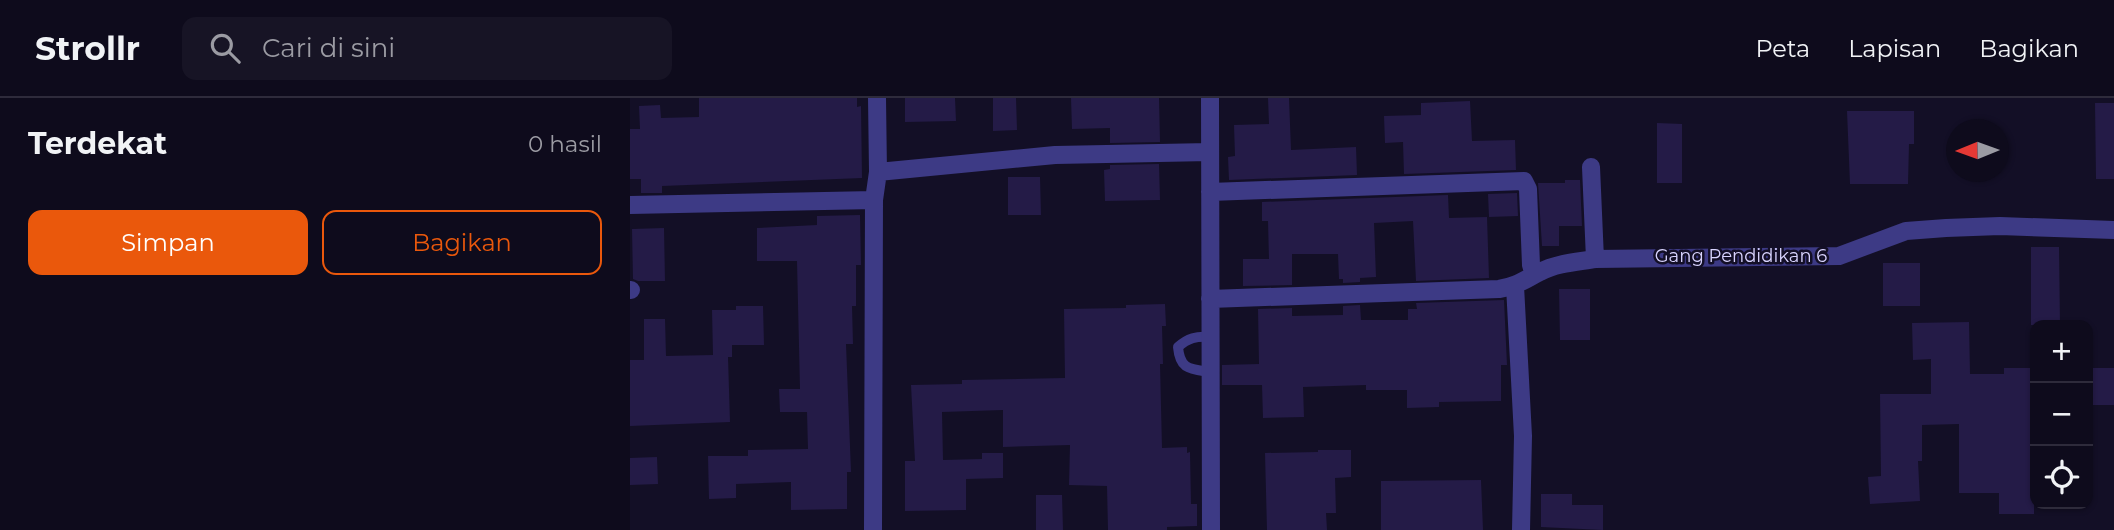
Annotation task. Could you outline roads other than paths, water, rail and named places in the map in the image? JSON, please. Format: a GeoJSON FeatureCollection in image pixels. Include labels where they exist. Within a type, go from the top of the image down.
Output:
{"type":"FeatureCollection","features":[{"type":"Feature","properties":{"kind":"street"},"geometry":{"type":"LineString","coordinates":[[873,530],[877,98]]}},
{"type":"Feature","properties":{"kind":"street"},"geometry":{"type":"LineString","coordinates":[[1210,98],[1211,530]]}},
{"type":"Feature","properties":{"kind":"street"},"geometry":{"type":"LineString","coordinates":[[878,172],[1055,155],[1210,152]]}},
{"type":"Feature","properties":{"kind":"street"},"geometry":{"type":"LineString","coordinates":[[1591,167],[1595,259]]}},
{"type":"Feature","properties":{"kind":"street"},"geometry":{"type":"LineString","coordinates":[[1210,192],[1524,181],[1528,189],[1531,265],[1534,275]]}},
{"type":"Feature","properties":{"kind":"street"},"geometry":{"type":"LineString","coordinates":[[630,205],[874,200]]}},
{"type":"Feature","properties":{"kind":"street","name":"Gang Pendidikan 6"},"geometry":{"type":"LineString","coordinates":[[1515,286],[1534,275],[1565,264],[1595,259],[1839,256],[1906,231],[1946,228],[2000,226],[2114,230]]}},
{"type":"Feature","properties":{"kind":"street"},"geometry":{"type":"LineString","coordinates":[[1210,299],[1487,290],[1515,286],[1523,436],[1521,530]]}},
{"type":"Feature","properties":{"kind":"lane"},"geometry":{"type":"LineString","coordinates":[[1210,337],[1197,336],[1185,340],[1178,347],[1179,360],[1188,369],[1210,372]]}}]}
